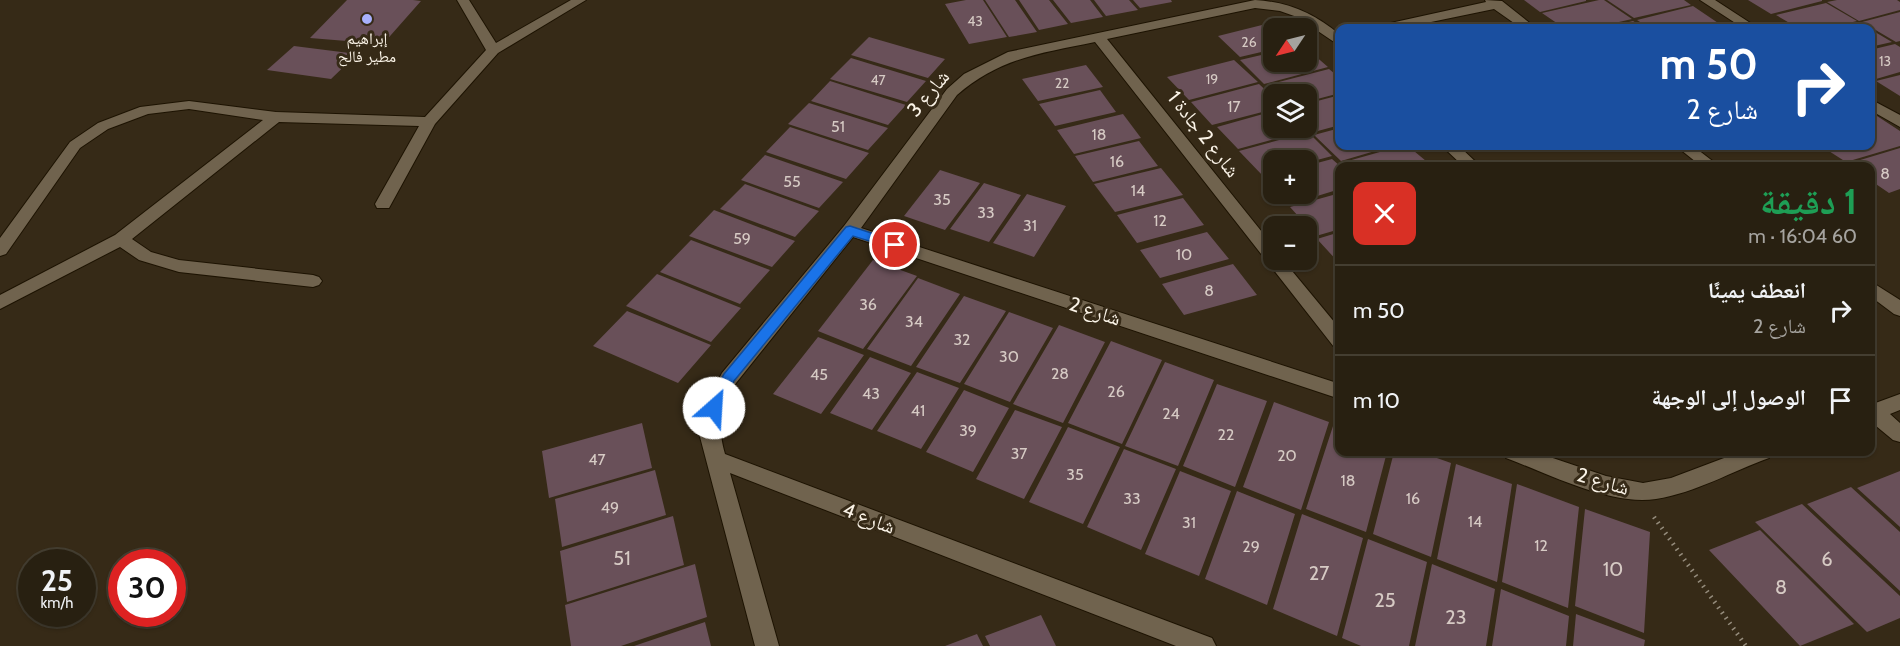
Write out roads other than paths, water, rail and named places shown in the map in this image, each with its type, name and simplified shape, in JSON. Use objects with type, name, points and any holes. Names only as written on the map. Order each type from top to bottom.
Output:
[{"type":"street","points":[[463,0],[493,50]]},
{"type":"street","points":[[383,204],[429,122],[493,50],[580,0]]},
{"type":"street","points":[[1706,0],[1745,24]]},
{"type":"street","points":[[1403,24],[1494,2],[1524,24]]},
{"type":"street","name":"شارع 3","points":[[716,459],[710,433],[714,408],[729,378],[850,230],[952,92],[969,77],[1013,56],[1255,4],[1288,7],[1302,13],[1335,38]]},
{"type":"street","name":"شارع 2 جادة 1","points":[[1099,38],[1263,245]]},
{"type":"street","points":[[0,250],[75,145],[103,126],[145,110],[189,105],[276,117],[429,122]]},
{"type":"street","points":[[1875,106],[1900,122]]},
{"type":"street","points":[[0,303],[27,286],[121,239],[276,117]]},
{"type":"street","points":[[1454,150],[1468,162]]},
{"type":"street","points":[[1689,150],[1706,162]]},
{"type":"street","name":"شارع 2","points":[[850,230],[1335,390]]},
{"type":"street","points":[[121,239],[145,256],[179,266],[313,281]]},
{"type":"street","name":"شارع 2 جادة 1","points":[[1283,270],[1335,336]]},
{"type":"street","points":[[1875,291],[1900,309]]},
{"type":"street","points":[[1875,411],[1900,402]]},
{"type":"street","points":[[1875,414],[1900,434]]},
{"type":"street","name":"شارع 2","points":[[1525,456],[1613,486],[1635,491],[1657,490],[1751,456]]},
{"type":"street","points":[[716,459],[767,646]]},
{"type":"street","name":"شارع 4","points":[[716,459],[1204,646]]},
{"type":"place","name":"إبراهيم مطير فالح","points":[[367,19]]}]
